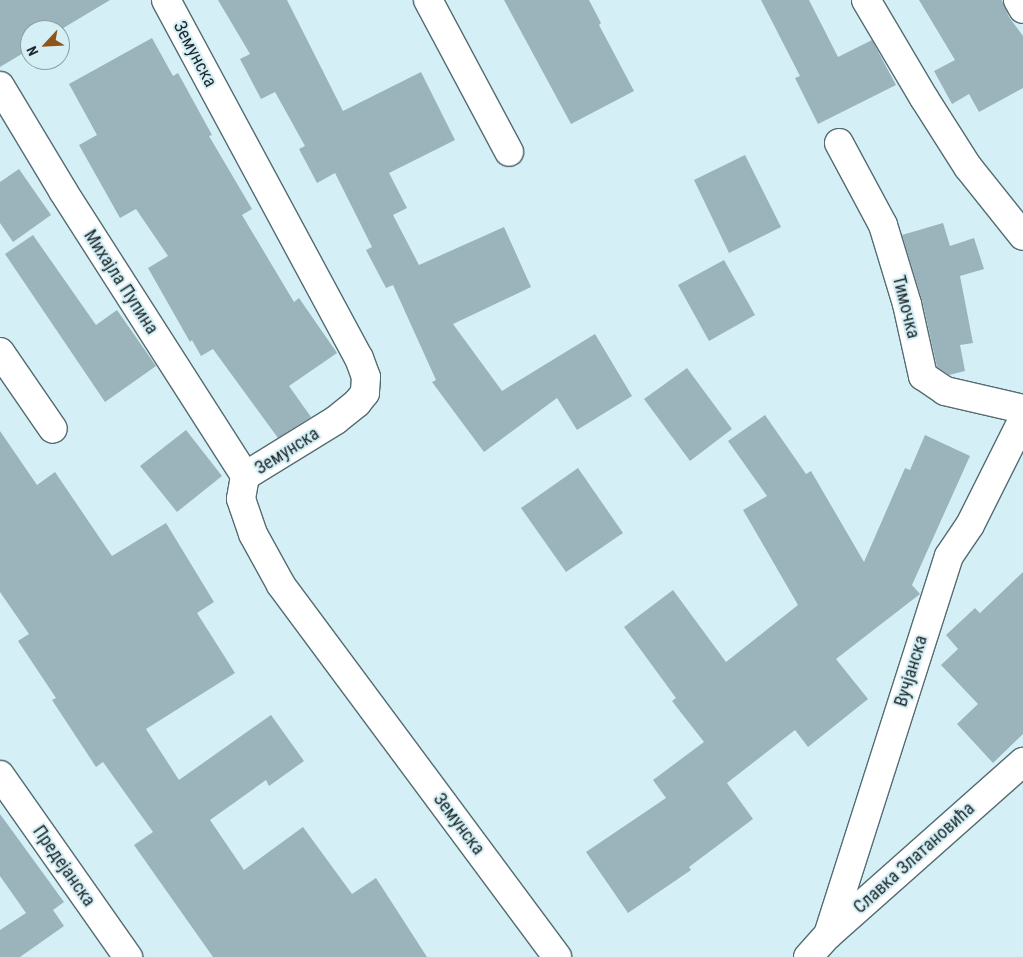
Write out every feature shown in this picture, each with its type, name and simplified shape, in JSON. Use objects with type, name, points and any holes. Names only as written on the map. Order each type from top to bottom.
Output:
[{"type":"street","name":"Земунска","points":[[166,0],[359,358],[366,377],[365,393],[357,403],[336,420],[245,476],[241,499],[253,534],[281,585],[557,957]]},
{"type":"street","points":[[428,0],[509,152]]},
{"type":"street","points":[[866,0],[924,98],[968,167],[1023,236]]},
{"type":"street","points":[[1018,0],[1023,9]]},
{"type":"street","name":"Михајла Пупина","points":[[0,86],[63,190],[245,476]]},
{"type":"street","name":"Тимочка","points":[[839,143],[883,225],[907,304],[923,376],[945,391],[1023,409]]},
{"type":"street","points":[[0,352],[53,429]]},
{"type":"street","name":"Вучјанска","points":[[828,935],[949,556],[970,525],[1023,420]]},
{"type":"street","name":"Славка Златановића","points":[[808,957],[828,935],[1021,769]]},
{"type":"street","name":"Предејанска","points":[[0,775],[128,957]]},
{"type":"building","points":[[0,0],[110,0],[70,24],[70,20],[20,20],[20,55],[0,67]]},
{"type":"building","points":[[218,0],[287,0],[343,111],[421,72],[455,140],[389,173],[407,208],[393,215],[419,265],[504,227],[531,287],[453,324],[502,391],[595,334],[632,396],[577,430],[557,398],[484,452],[432,382],[436,380],[393,285],[386,288],[366,250],[372,247],[335,173],[317,183],[299,149],[305,146],[275,92],[261,99],[240,59],[250,54]]},
{"type":"building","points":[[504,0],[589,0],[601,23],[599,25],[634,91],[571,124]]},
{"type":"building","points":[[761,0],[809,0],[838,57],[872,40],[896,85],[818,124],[795,78],[800,76]]},
{"type":"building","points":[[919,0],[1002,0],[1009,17],[1023,36],[1023,88],[979,112],[969,94],[952,104],[934,71],[955,60]]},
{"type":"building","points":[[152,38],[173,76],[178,73],[212,135],[209,136],[252,209],[242,215],[294,302],[299,298],[337,353],[289,386],[311,417],[278,438],[213,349],[201,356],[192,340],[190,342],[148,268],[168,256],[136,209],[120,218],[79,145],[97,135],[69,84]]},
{"type":"building","points":[[745,155],[781,227],[729,253],[694,180]]},
{"type":"building","points":[[19,169],[51,215],[13,242],[0,223],[0,182]]},
{"type":"building","points":[[943,223],[950,246],[974,238],[984,269],[960,276],[973,343],[960,345],[965,371],[949,375],[937,367],[922,300],[902,235]]},
{"type":"building","points":[[33,235],[96,325],[117,310],[156,366],[105,402],[5,254]]},
{"type":"building","points":[[724,260],[755,315],[709,341],[678,285]]},
{"type":"building","points":[[687,368],[732,429],[690,461],[644,399]]},
{"type":"building","points":[[765,415],[806,474],[811,471],[864,562],[905,468],[910,470],[925,435],[970,456],[912,585],[920,594],[836,659],[868,699],[808,747],[795,730],[727,783],[753,819],[689,867],[691,870],[628,913],[586,852],[666,798],[653,780],[704,742],[672,701],[676,698],[624,627],[673,590],[726,662],[798,605],[743,510],[767,496],[728,441]]},
{"type":"building","points":[[186,430],[222,476],[177,512],[140,466]]},
{"type":"building","points":[[0,431],[37,485],[55,472],[112,556],[166,523],[214,602],[197,613],[235,673],[146,729],[179,780],[271,715],[304,761],[269,786],[266,780],[210,820],[244,870],[303,827],[352,894],[376,878],[427,957],[213,957],[134,845],[153,832],[103,762],[96,767],[52,700],[56,698],[18,641],[29,634],[0,592]]},
{"type":"building","points":[[578,468],[623,533],[566,572],[521,508]]},
{"type":"building","points":[[1023,572],[1023,734],[993,763],[957,724],[978,704],[941,665],[958,649],[946,635],[975,608],[980,613]]},
{"type":"building","points":[[0,814],[64,902],[53,910],[64,926],[20,957],[0,957],[0,930],[26,913],[0,876]]}]
